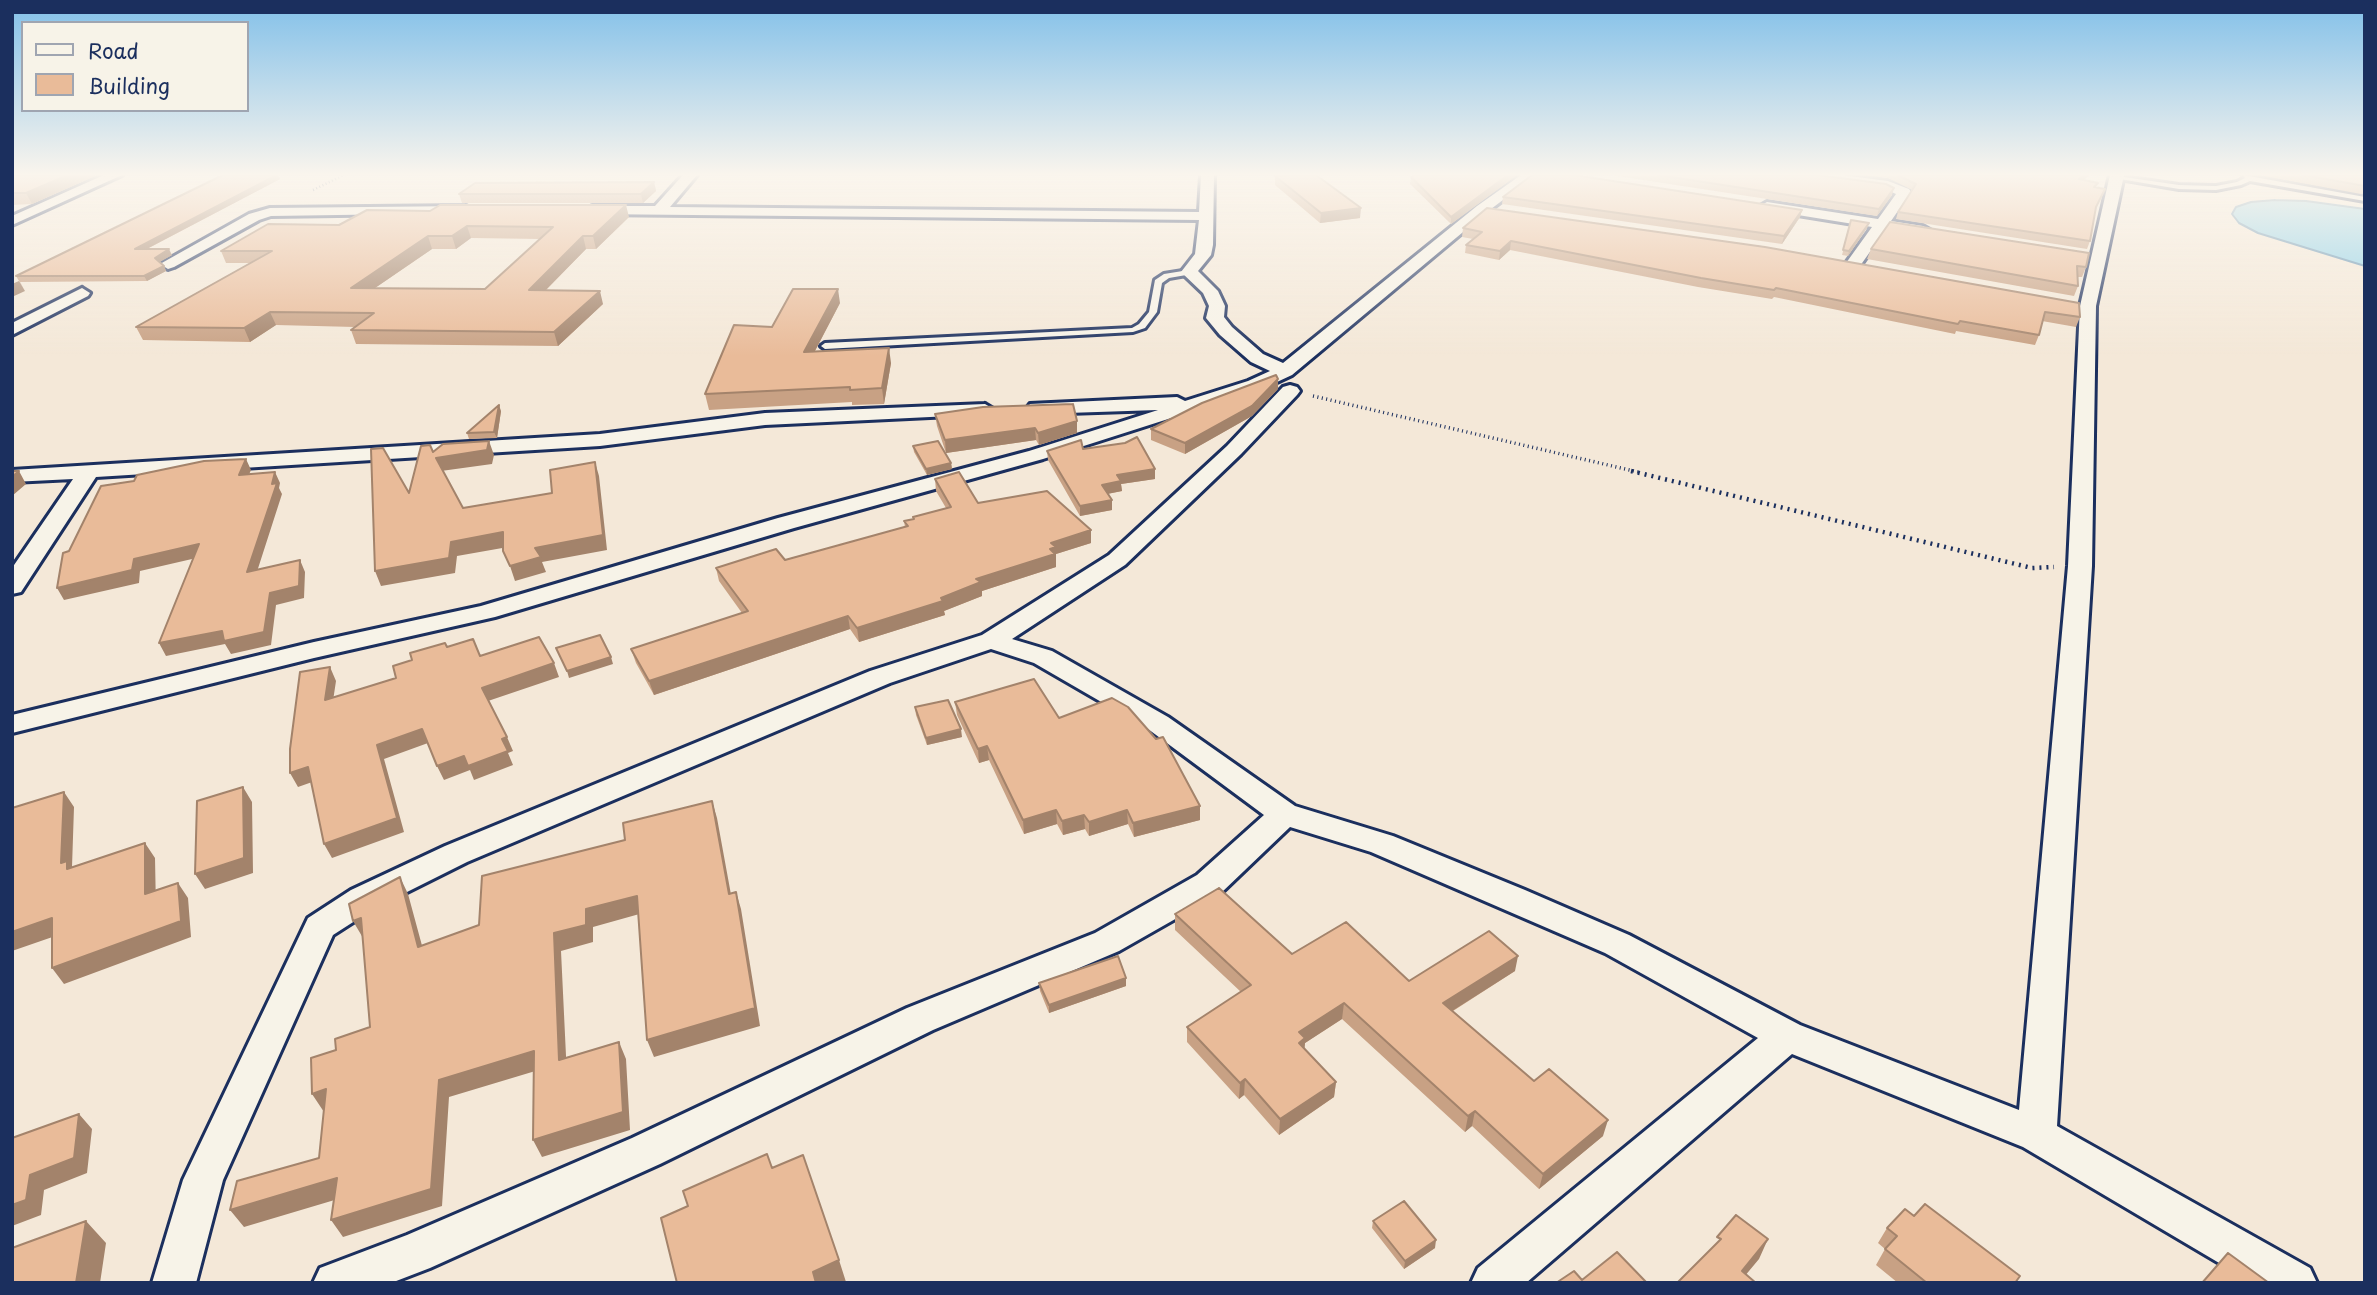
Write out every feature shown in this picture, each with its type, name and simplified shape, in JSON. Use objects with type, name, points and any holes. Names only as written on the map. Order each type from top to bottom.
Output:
[{"type":"street","points":[[168,264],[220,235]]},
{"type":"street","points":[[1205,235],[1203,255],[1189,272],[1210,291],[1217,306],[1215,318],[1226,331],[1287,381]]},
{"type":"street","points":[[174,1283],[203,1180],[320,927],[363,899],[456,854],[880,677],[991,641],[1117,561],[1234,450],[1287,381],[1452,235]]},
{"type":"street","points":[[1854,263],[1874,235]]},
{"type":"street","points":[[2037,1135],[2080,566],[2082,305],[2098,235]]},
{"type":"street","points":[[12,330],[82,293]]},
{"type":"street","points":[[12,724],[314,650],[486,612],[786,523],[1037,455],[1255,384],[1287,381]]},
{"type":"street","points":[[12,476],[600,440],[765,419],[1203,401]]},
{"type":"street","points":[[12,587],[89,471]]},
{"type":"street","points":[[991,641],[1043,657],[1158,723],[1284,814],[1382,844],[1617,944],[1787,1036],[2037,1135],[2295,1283]]},
{"type":"street","points":[[335,1283],[415,1253],[646,1151],[920,1019],[1107,942],[1209,884],[1284,814]]},
{"type":"street","points":[[1493,1283],[1787,1036]]},
{"type":"lane","points":[[825,346],[1133,330],[1142,326],[1153,312],[1157,282],[1167,276],[1189,272]]},
{"type":"path","points":[[1287,381],[1382,410],[2032,568],[2080,566]]},
{"type":"water","points":[[2266,235],[2365,235],[2365,266]]},
{"type":"building","points":[[99,235],[161,235],[135,249],[169,249],[155,258],[164,266],[144,276],[16,276]]},
{"type":"building","points":[[248,235],[453,235],[428,236],[351,288],[485,289],[544,235],[594,235],[583,236],[529,290],[600,291],[554,332],[351,330],[374,313],[270,312],[244,328],[136,327],[272,251],[221,251]]},
{"type":"building","points":[[1478,235],[1683,235],[1765,247],[2079,303],[2080,317],[2045,312],[2039,335],[1960,321],[1958,324],[1776,288],[1774,290],[1701,278],[1511,241],[1500,251],[1466,245]]},
{"type":"building","points":[[1847,235],[1860,235],[1849,251],[1843,250]]},
{"type":"building","points":[[1881,235],[1976,235],[2089,253],[2086,267],[2077,266],[2078,286],[1871,249]]},
{"type":"building","points":[[2053,235],[2091,235],[2090,241]]},
{"type":"building","points":[[793,289],[838,289],[804,352],[889,348],[882,388],[705,394],[734,325],[772,327]]},
{"type":"building","points":[[1276,375],[1278,379],[1252,406],[1185,443],[1151,429],[1202,403]]},
{"type":"building","points":[[1073,404],[1077,421],[1038,433],[1035,428],[945,440],[935,414],[983,407]]},
{"type":"building","points":[[499,405],[494,432],[467,433]]},
{"type":"building","points":[[1137,437],[1155,469],[1117,475],[1121,481],[1102,485],[1112,500],[1080,506],[1047,451],[1081,440],[1083,449],[1125,443]]},
{"type":"building","points":[[489,441],[487,450],[436,458],[463,508],[552,493],[550,470],[595,462],[603,535],[535,548],[541,557],[510,566],[503,551],[503,532],[451,542],[449,558],[375,571],[371,449],[383,448],[409,493],[421,446],[430,445],[433,452],[443,444]]},
{"type":"building","points":[[938,441],[951,463],[926,469],[913,446]]},
{"type":"building","points":[[246,459],[239,475],[275,472],[272,484],[277,483],[247,572],[300,560],[299,586],[270,593],[264,632],[224,641],[222,631],[159,643],[199,544],[134,559],[132,570],[57,588],[63,553],[69,551],[101,486],[134,481],[137,475],[204,461]]},
{"type":"building","points":[[959,472],[978,503],[1047,491],[1091,530],[1051,543],[1056,547],[1050,549],[1055,554],[976,579],[981,582],[941,598],[943,601],[857,628],[848,616],[649,681],[631,649],[748,611],[716,568],[776,549],[785,560],[908,526],[904,521],[951,507],[935,479]]},
{"type":"building","points":[[600,635],[611,657],[567,671],[556,648]]},
{"type":"building","points":[[539,637],[554,663],[482,688],[507,737],[502,739],[508,751],[468,766],[464,756],[437,766],[422,729],[377,745],[397,818],[324,844],[308,767],[290,773],[290,749],[300,672],[330,667],[325,700],[396,678],[393,666],[412,660],[410,653],[445,643],[447,647],[473,639],[480,656]]},
{"type":"building","points":[[1034,679],[1059,718],[1112,698],[1128,707],[1156,739],[1163,737],[1200,806],[1133,823],[1127,810],[1089,822],[1084,815],[1062,821],[1056,810],[1023,820],[987,746],[978,749],[955,702]]},
{"type":"building","points":[[948,700],[961,729],[926,738],[915,707]]},
{"type":"building","points":[[243,787],[244,858],[195,874],[197,801]]},
{"type":"building","points":[[64,792],[61,863],[67,861],[67,869],[145,843],[145,894],[178,883],[181,921],[52,968],[52,918],[12,932],[12,808]]},
{"type":"building","points":[[712,801],[729,894],[736,892],[755,1008],[647,1040],[637,896],[586,909],[586,925],[554,933],[559,1060],[619,1042],[623,1112],[533,1140],[534,1051],[439,1080],[431,1189],[331,1220],[337,1178],[230,1210],[237,1181],[319,1158],[326,1089],[312,1094],[311,1058],[336,1050],[335,1039],[370,1027],[361,918],[353,921],[349,904],[400,877],[418,947],[479,925],[482,876],[625,840],[623,823]]},
{"type":"building","points":[[1219,888],[1292,954],[1346,922],[1409,981],[1489,931],[1518,956],[1443,1003],[1534,1081],[1549,1069],[1608,1120],[1543,1174],[1475,1111],[1468,1116],[1344,1003],[1299,1032],[1305,1038],[1299,1043],[1336,1082],[1280,1119],[1245,1079],[1240,1083],[1187,1027],[1251,985],[1175,914]]},
{"type":"building","points":[[1118,956],[1126,978],[1049,1005],[1039,983]]},
{"type":"building","points":[[79,1114],[74,1158],[30,1175],[26,1200],[12,1205],[12,1138]]},
{"type":"building","points":[[767,1154],[772,1168],[803,1155],[839,1260],[813,1272],[816,1283],[677,1283],[661,1218],[688,1206],[683,1191]]},
{"type":"building","points":[[1404,1201],[1436,1240],[1405,1261],[1373,1221]]},
{"type":"building","points":[[1925,1204],[2020,1276],[2015,1283],[1927,1283],[1885,1249],[1897,1236],[1887,1228],[1905,1209],[1914,1216]]},
{"type":"building","points":[[1736,1215],[1768,1239],[1742,1271],[1756,1283],[1677,1283],[1721,1239],[1717,1237]]},
{"type":"building","points":[[86,1221],[76,1283],[12,1283],[12,1248]]},
{"type":"building","points":[[1617,1252],[1647,1283],[1556,1283],[1574,1271],[1582,1280]]},
{"type":"building","points":[[2228,1253],[2269,1283],[2202,1283]]}]
